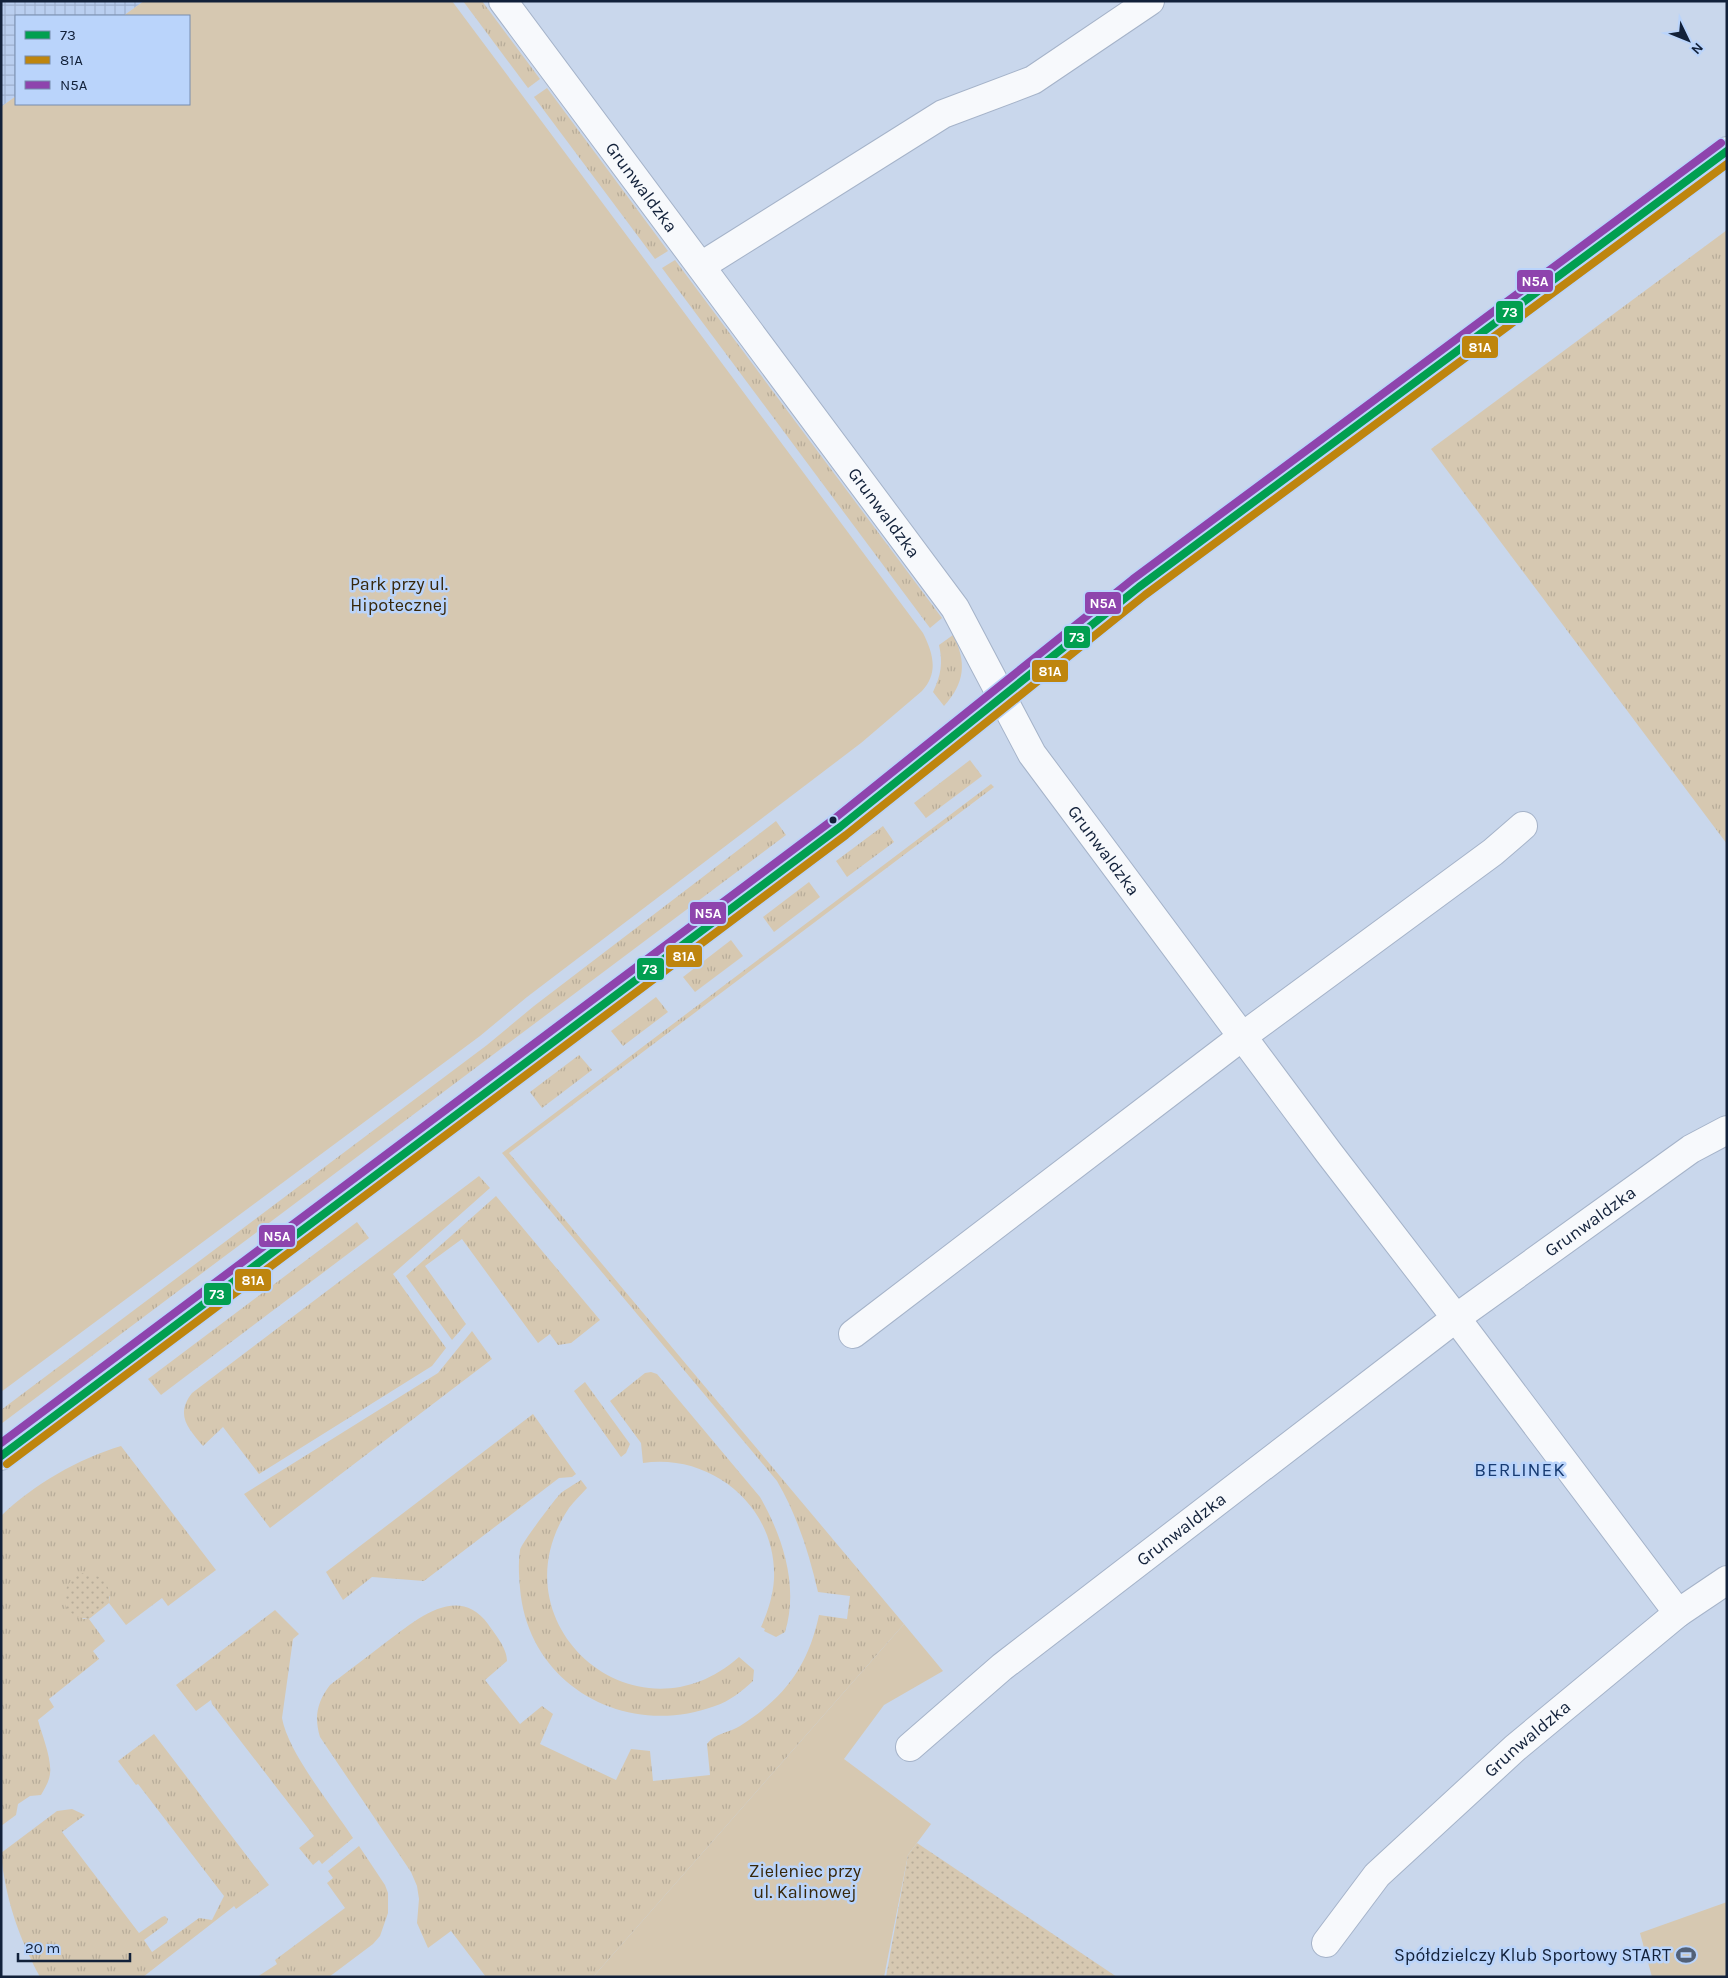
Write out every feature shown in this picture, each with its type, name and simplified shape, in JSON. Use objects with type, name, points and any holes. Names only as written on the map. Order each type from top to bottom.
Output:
[{"type":"street","name":"Grunwaldzka","points":[[503,1],[955,608],[1032,754],[1329,1153],[1678,1613]]},
{"type":"street","points":[[701,266],[943,114],[1033,80],[1148,2]]},
{"type":"street","points":[[1,1456],[840,827],[1139,587],[1727,151]]},
{"type":"street","points":[[853,1334],[1243,1036],[1493,852],[1523,826]]},
{"type":"street","name":"Grunwaldzka","points":[[910,1747],[1002,1667],[1456,1318],[1690,1150],[1727,1130]]},
{"type":"street","name":"Grunwaldzka","points":[[1326,1943],[1377,1875],[1515,1748],[1678,1613],[1727,1580]]},
{"type":"shaded area","points":[[1,1],[144,1],[124,15],[15,15],[15,97],[1,107]]},
{"type":"green space","name":"Park przy ul. Hipotecznej","points":[[144,1],[452,1],[923,633],[932,655],[933,663],[931,677],[922,691],[861,743],[527,997],[480,1036],[1,1392],[1,107],[15,97],[15,105],[190,105],[190,15],[124,15]]},
{"type":"green space","points":[[463,1],[482,1],[540,79],[528,88]]},
{"type":"green space","points":[[547,88],[668,251],[655,259],[534,97]]},
{"type":"green space","points":[[1727,230],[1727,844],[1431,449]]},
{"type":"green space","points":[[675,260],[942,618],[930,628],[662,268]]},
{"type":"green space","points":[[953,635],[960,654],[962,672],[956,689],[944,706],[933,692],[940,669],[939,645]]},
{"type":"green space","points":[[970,760],[982,776],[926,818],[914,803]]},
{"type":"green space","points":[[991,784],[994,787],[509,1153],[904,1624],[593,1977],[486,1977],[451,1931],[428,1948],[417,1923],[419,1899],[417,1886],[411,1872],[320,1737],[317,1723],[318,1710],[322,1697],[330,1685],[396,1634],[422,1617],[449,1606],[463,1606],[476,1612],[488,1624],[503,1646],[507,1661],[485,1680],[520,1724],[542,1706],[553,1714],[540,1744],[616,1780],[631,1749],[650,1751],[653,1781],[710,1775],[707,1744],[710,1740],[740,1726],[756,1715],[781,1692],[801,1666],[814,1634],[819,1615],[847,1619],[850,1596],[818,1592],[802,1535],[791,1507],[777,1481],[502,1153]]},
{"type":"green space","points":[[776,821],[786,835],[1,1424],[1,1410],[487,1045],[534,1006]]},
{"type":"green space","points":[[883,826],[894,842],[847,877],[836,861]]},
{"type":"green space","points":[[809,882],[820,897],[774,932],[763,917]]},
{"type":"green space","points":[[731,940],[743,956],[695,992],[683,977]]},
{"type":"green space","points":[[656,997],[668,1012],[623,1046],[611,1031]]},
{"type":"green space","points":[[579,1055],[592,1070],[542,1108],[530,1092]]},
{"type":"green space","points":[[479,1176],[490,1188],[393,1274],[446,1348],[432,1366],[259,1474],[223,1427],[203,1446],[185,1421],[184,1408],[192,1393]]},
{"type":"green space","points":[[496,1196],[600,1320],[571,1343],[558,1345],[550,1334],[538,1343],[462,1239],[425,1266],[466,1324],[452,1340],[406,1276]]},
{"type":"green space","points":[[357,1222],[369,1238],[161,1395],[148,1379]]},
{"type":"green space","points":[[472,1331],[492,1359],[270,1528],[244,1494],[438,1373]]},
{"type":"green space","points":[[645,1373],[657,1374],[760,1497],[768,1512],[782,1545],[789,1580],[789,1615],[785,1632],[776,1637],[764,1631],[765,1629],[761,1627],[773,1591],[774,1579],[772,1553],[765,1529],[752,1508],[736,1490],[716,1476],[693,1467],[669,1462],[643,1463],[641,1443],[610,1401]]},
{"type":"green space","points":[[585,1382],[630,1444],[626,1453],[621,1457],[574,1391]]},
{"type":"green space","points":[[533,1414],[576,1474],[572,1477],[559,1478],[424,1581],[372,1577],[343,1600],[326,1572]]},
{"type":"green space","points":[[121,1446],[216,1570],[168,1606],[162,1598],[126,1625],[109,1603],[110,1596],[82,1619],[89,1619],[105,1641],[93,1651],[99,1659],[49,1699],[54,1707],[38,1720],[50,1761],[48,1782],[41,1795],[30,1796],[18,1804],[16,1815],[1,1826],[1,1516],[28,1493],[57,1474],[105,1451]]},
{"type":"green space","points":[[581,1480],[587,1488],[569,1508],[550,1551],[548,1593],[562,1630],[586,1660],[619,1681],[658,1689],[699,1682],[739,1657],[754,1670],[753,1681],[736,1695],[715,1706],[681,1714],[648,1715],[616,1709],[587,1696],[562,1677],[541,1652],[527,1623],[520,1588],[520,1550],[559,1495]]},
{"type":"green space","points":[[82,1573],[100,1577],[109,1590],[109,1603],[89,1619],[71,1613],[66,1607],[64,1600],[68,1585]]},
{"type":"green space","points":[[275,1610],[299,1634],[293,1639],[282,1718],[286,1732],[312,1780],[353,1838],[322,1864],[319,1860],[313,1865],[299,1848],[314,1836],[212,1704],[211,1700],[196,1711],[176,1685]]},
{"type":"green space","name":"Zieleniec przy ul. Kalinowej","points":[[904,1624],[943,1671],[884,1705],[844,1759],[931,1824],[908,1855],[884,1977],[593,1977]]},
{"type":"green space","points":[[154,1734],[269,1885],[236,1909],[234,1906],[143,1977],[40,1977],[14,1917],[6,1886],[1,1853],[57,1811],[72,1809],[85,1815],[62,1832],[139,1933],[162,1917],[165,1916],[168,1919],[167,1923],[144,1940],[152,1952],[199,1918],[212,1920],[224,1896],[138,1784],[136,1785],[118,1761]]},
{"type":"green space","points":[[917,1843],[1117,1977],[886,1977],[908,1855]]},
{"type":"green space","points":[[359,1846],[385,1885],[388,1893],[388,1913],[380,1936],[373,1944],[329,1977],[257,1977],[277,1964],[275,1960],[345,1908],[327,1883],[333,1878],[328,1871]]},
{"type":"green space","name":"Spółdzielczy Klub Sportowy START","points":[[1727,1902],[1727,1977],[1652,1977],[1640,1933]]},
{"type":"transit line","name":"N5A","points":[[1,1443],[834,819],[1133,579],[1721,143]]},
{"type":"transit line","name":"73","points":[[1,1456],[840,827],[1139,587],[1727,151]]},
{"type":"transit line","name":"81A","points":[[7,1464],[846,835],[1145,595],[1727,164]]},
{"type":"place","name":"Spółdzielczy Klub Sportowy START","points":[[1686,1955]]},
{"type":"district","name":"BERLINEK","points":[[1520,1470]]}]
